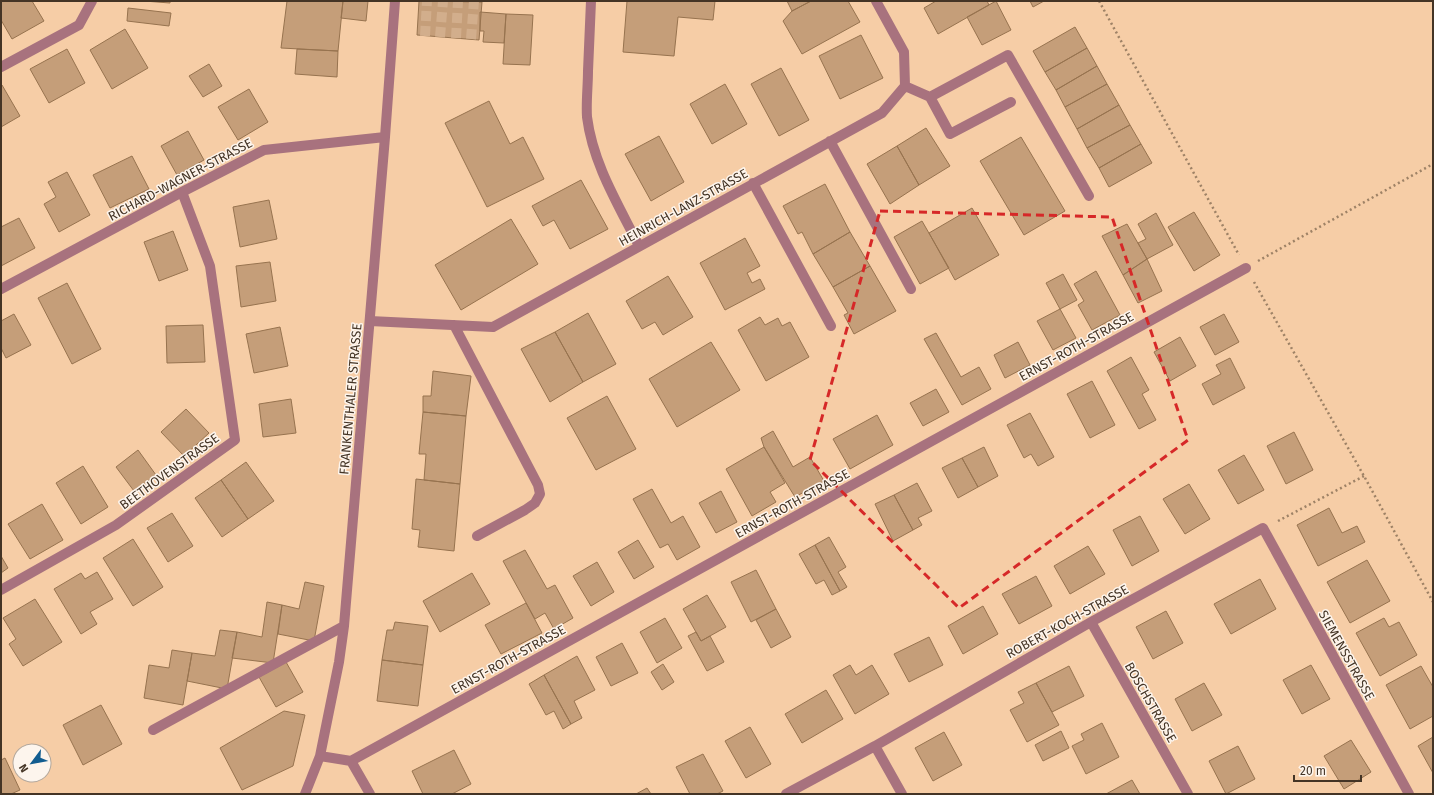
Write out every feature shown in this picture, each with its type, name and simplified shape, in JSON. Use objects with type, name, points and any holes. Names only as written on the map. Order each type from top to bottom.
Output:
[{"type":"street","points":[[1,67],[79,24],[92,1]]},
{"type":"street","name":"FRANKENTHALER STRASSE","points":[[305,794],[320,756],[339,662],[344,626],[395,1]]},
{"type":"street","points":[[592,1],[587,95],[587,116],[590,134],[606,182],[640,246]]},
{"type":"street","points":[[876,1],[904,52],[905,86],[930,97],[950,134],[1010,102]]},
{"type":"street","points":[[930,97],[1008,55],[1089,196]]},
{"type":"street","name":"HEINRICH-LANZ-STRASSE","points":[[370,321],[493,327],[882,113],[905,86]]},
{"type":"street","name":"RICHARD-WAGNER-STRASSE","points":[[1,289],[264,150],[385,136]]},
{"type":"street","points":[[830,141],[910,289]]},
{"type":"street","points":[[753,183],[831,326]]},
{"type":"street","name":"BEETHOVENSTRASSE","points":[[1,590],[116,525],[235,440],[210,266],[182,192]]},
{"type":"street","name":"ERNST-ROTH-STRASSE","points":[[351,760],[1246,268]]},
{"type":"street","points":[[454,325],[538,485],[540,494],[535,503],[525,510],[477,536]]},
{"type":"street","name":"ROBERT-KOCH-STRASSE","points":[[786,794],[875,746],[1090,622],[1263,528]]},
{"type":"street","name":"SIEMENSSTRASSE","points":[[1263,528],[1408,794]]},
{"type":"street","name":"BOSCHSTRASSE","points":[[1090,622],[1188,794]]},
{"type":"street","points":[[153,730],[344,626]]},
{"type":"street","points":[[875,746],[902,794]]},
{"type":"street","points":[[320,756],[351,760],[370,794]]},
{"type":"path","points":[[1099,1],[1246,268],[1364,476],[1433,602]]},
{"type":"path","points":[[1246,268],[1433,164]]},
{"type":"path","points":[[1263,528],[1364,476]]},
{"type":"highlighted area","points":[[880,211],[1112,217],[1188,440],[959,608],[810,460]]},
{"type":"building","points":[[1,1],[32,1],[44,21],[12,39],[1,20]]},
{"type":"building","points":[[144,1],[170,1],[170,3]]},
{"type":"building","points":[[287,1],[343,1],[338,51],[281,48]]},
{"type":"building","points":[[343,1],[368,1],[366,21],[341,18]]},
{"type":"building","points":[[419,1],[482,2],[479,40],[417,35]]},
{"type":"building","points":[[627,1],[715,1],[713,20],[678,17],[674,56],[623,52]]},
{"type":"building","points":[[787,1],[811,1],[792,11]]},
{"type":"building","points":[[811,1],[848,1],[860,22],[802,54],[783,21],[792,11]]},
{"type":"building","points":[[936,1],[987,1],[989,5],[938,34],[924,8]]},
{"type":"building","points":[[996,1],[1011,30],[982,45],[967,17]]},
{"type":"building","points":[[1030,1],[1044,1],[1033,7]]},
{"type":"building","points":[[128,8],[171,13],[169,26],[127,21]]},
{"type":"building","points":[[480,12],[506,14],[504,43],[483,42],[484,31],[480,31]]},
{"type":"building","points":[[506,14],[533,15],[530,65],[503,64]]},
{"type":"building","points":[[1075,27],[1087,48],[1045,72],[1033,51]]},
{"type":"building","points":[[125,29],[148,68],[112,89],[90,50]]},
{"type":"building","points":[[861,35],[883,78],[840,99],[819,56]]},
{"type":"building","points":[[1087,48],[1097,66],[1056,90],[1045,72]]},
{"type":"building","points":[[67,49],[85,83],[49,103],[30,69]]},
{"type":"building","points":[[297,49],[338,51],[337,77],[295,74]]},
{"type":"building","points":[[209,64],[222,86],[203,97],[189,76]]},
{"type":"building","points":[[1097,66],[1107,84],[1065,107],[1056,90]]},
{"type":"building","points":[[781,68],[809,120],[779,136],[751,84]]},
{"type":"building","points":[[725,84],[747,124],[712,144],[690,104]]},
{"type":"building","points":[[1107,84],[1119,105],[1077,129],[1065,107]]},
{"type":"building","points":[[1,85],[20,116],[1,127]]},
{"type":"building","points":[[249,89],[268,122],[238,140],[218,107]]},
{"type":"building","points":[[489,101],[510,144],[523,137],[544,179],[487,207],[445,123]]},
{"type":"building","points":[[1119,105],[1130,125],[1087,148],[1077,129]]},
{"type":"building","points":[[1130,125],[1141,144],[1099,168],[1087,148]]},
{"type":"building","points":[[926,128],[950,166],[919,185],[897,146]]},
{"type":"building","points":[[188,131],[204,160],[177,175],[161,146]]},
{"type":"building","points":[[659,136],[684,182],[651,201],[625,154]]},
{"type":"building","points":[[1021,137],[1065,211],[1024,235],[980,161]]},
{"type":"building","points":[[1141,144],[1152,163],[1109,187],[1099,168]]},
{"type":"building","points":[[897,146],[919,185],[890,204],[867,164]]},
{"type":"building","points":[[132,156],[149,189],[110,208],[93,175]]},
{"type":"building","points":[[67,172],[90,215],[59,232],[44,204],[56,197],[48,182]]},
{"type":"building","points":[[581,180],[608,229],[570,249],[554,220],[543,226],[532,206]]},
{"type":"building","points":[[825,184],[850,232],[813,254],[802,232],[798,234],[783,206]]},
{"type":"building","points":[[269,200],[277,239],[240,247],[233,207]]},
{"type":"building","points":[[972,208],[999,255],[955,280],[929,233]]},
{"type":"building","points":[[1194,212],[1220,255],[1194,271],[1168,227]]},
{"type":"building","points":[[1156,213],[1173,245],[1147,259],[1138,243],[1146,239],[1138,224]]},
{"type":"building","points":[[19,218],[35,248],[1,266],[1,227]]},
{"type":"building","points":[[511,219],[538,264],[461,310],[435,265]]},
{"type":"building","points":[[922,221],[949,268],[920,284],[894,237]]},
{"type":"building","points":[[1127,224],[1147,259],[1123,275],[1102,236]]},
{"type":"building","points":[[173,231],[188,270],[159,281],[144,242]]},
{"type":"building","points":[[850,232],[870,266],[833,287],[813,254]]},
{"type":"building","points":[[745,238],[760,266],[747,273],[752,283],[760,279],[765,289],[725,310],[700,263]]},
{"type":"building","points":[[1147,259],[1162,291],[1138,303],[1123,275]]},
{"type":"building","points":[[270,262],[276,301],[241,307],[236,266]]},
{"type":"building","points":[[870,266],[896,311],[854,334],[844,315],[848,313],[833,287]]},
{"type":"building","points":[[1096,271],[1120,315],[1092,330],[1078,305],[1084,301],[1074,284]]},
{"type":"building","points":[[1063,274],[1077,300],[1060,309],[1046,283]]},
{"type":"building","points":[[668,276],[693,317],[663,335],[655,322],[642,329],[626,301]]},
{"type":"building","points":[[67,283],[101,349],[72,364],[38,298]]},
{"type":"building","points":[[1060,309],[1076,338],[1053,350],[1037,321]]},
{"type":"building","points":[[588,313],[616,364],[583,382],[555,332]]},
{"type":"building","points":[[14,314],[31,345],[6,358],[1,348],[1,321]]},
{"type":"building","points":[[1224,314],[1239,342],[1215,355],[1200,327]]},
{"type":"building","points":[[760,317],[765,325],[778,318],[782,326],[790,322],[809,357],[766,381],[738,330]]},
{"type":"building","points":[[203,325],[205,362],[167,363],[166,326]]},
{"type":"building","points":[[280,327],[288,366],[254,373],[246,334]]},
{"type":"building","points":[[555,332],[583,382],[550,402],[521,349]]},
{"type":"building","points":[[936,333],[961,377],[979,367],[991,389],[962,405],[924,339]]},
{"type":"building","points":[[1180,337],[1196,366],[1170,381],[1154,352]]},
{"type":"building","points":[[711,342],[740,390],[677,427],[649,379]]},
{"type":"building","points":[[1018,342],[1030,365],[1005,378],[994,355]]},
{"type":"building","points":[[1131,357],[1149,390],[1142,394],[1156,420],[1139,429],[1107,371]]},
{"type":"building","points":[[1230,358],[1245,388],[1213,405],[1202,384],[1221,374],[1216,365]]},
{"type":"building","points":[[433,371],[471,376],[466,416],[423,412],[423,396],[431,396]]},
{"type":"building","points":[[1092,381],[1115,425],[1090,438],[1067,394]]},
{"type":"building","points":[[936,389],[949,412],[923,426],[910,403]]},
{"type":"building","points":[[607,396],[636,449],[596,470],[567,418]]},
{"type":"building","points":[[291,399],[296,433],[263,437],[259,404]]},
{"type":"building","points":[[186,409],[209,433],[184,456],[161,432]]},
{"type":"building","points":[[423,412],[466,416],[460,484],[424,480],[426,454],[419,454]]},
{"type":"building","points":[[1030,413],[1054,457],[1038,466],[1031,454],[1024,458],[1007,425]]},
{"type":"building","points":[[877,415],[893,445],[850,469],[833,439]]},
{"type":"building","points":[[773,431],[793,467],[810,457],[824,481],[795,497],[764,447],[761,438]]},
{"type":"building","points":[[1294,432],[1313,470],[1286,484],[1267,446]]},
{"type":"building","points":[[764,447],[785,483],[770,492],[776,502],[752,516],[726,469]]},
{"type":"building","points":[[984,447],[998,476],[978,487],[962,458]]},
{"type":"building","points":[[138,450],[156,475],[134,491],[116,467]]},
{"type":"building","points":[[1244,455],[1264,490],[1238,504],[1218,470]]},
{"type":"building","points":[[962,458],[978,487],[958,498],[942,468]]},
{"type":"building","points":[[246,462],[274,501],[248,519],[221,480]]},
{"type":"building","points":[[83,466],[108,507],[81,524],[56,483]]},
{"type":"building","points":[[416,479],[460,484],[454,551],[418,547],[420,530],[412,529]]},
{"type":"building","points":[[221,480],[248,519],[222,537],[195,498]]},
{"type":"building","points":[[917,483],[932,511],[918,518],[922,525],[913,530],[894,495]]},
{"type":"building","points":[[1189,484],[1210,519],[1185,534],[1163,499]]},
{"type":"building","points":[[652,489],[671,523],[683,516],[700,547],[677,560],[668,544],[660,548],[633,499]]},
{"type":"building","points":[[721,491],[737,522],[716,533],[699,503]]},
{"type":"building","points":[[894,495],[913,530],[893,541],[875,504]]},
{"type":"building","points":[[42,504],[63,540],[30,559],[8,524]]},
{"type":"building","points":[[1329,508],[1342,533],[1357,526],[1365,542],[1318,566],[1297,525]]},
{"type":"building","points":[[172,513],[193,546],[168,562],[147,528]]},
{"type":"building","points":[[1140,516],[1159,551],[1132,566],[1113,530]]},
{"type":"building","points":[[829,537],[846,567],[838,572],[847,587],[840,591],[815,545]]},
{"type":"building","points":[[133,539],[163,587],[133,606],[103,558]]},
{"type":"building","points":[[638,540],[654,567],[634,579],[618,552]]},
{"type":"building","points":[[815,545],[840,591],[832,595],[824,580],[816,584],[799,554]]},
{"type":"building","points":[[1088,546],[1105,574],[1070,594],[1054,566]]},
{"type":"building","points":[[525,550],[547,589],[555,585],[573,618],[554,629],[545,613],[535,619],[503,561]]},
{"type":"building","points":[[1,556],[8,568],[1,573]]},
{"type":"building","points":[[1367,560],[1390,601],[1350,623],[1327,582]]},
{"type":"building","points":[[597,562],[614,592],[591,606],[573,576]]},
{"type":"building","points":[[756,570],[776,609],[751,622],[731,582]]},
{"type":"building","points":[[97,572],[113,599],[90,612],[97,624],[81,634],[54,589],[81,573],[85,579]]},
{"type":"building","points":[[472,573],[490,604],[440,632],[423,601]]},
{"type":"building","points":[[1036,576],[1052,606],[1019,624],[1002,594]]},
{"type":"building","points":[[1260,579],[1276,609],[1231,634],[1214,604]]},
{"type":"building","points":[[305,582],[324,586],[314,641],[278,634],[282,605],[299,609]]},
{"type":"building","points":[[707,595],[726,627],[701,641],[683,609]]},
{"type":"building","points":[[35,599],[62,642],[23,666],[9,644],[16,639],[3,618]]},
{"type":"building","points":[[267,602],[282,605],[273,663],[232,658],[237,632],[262,637]]},
{"type":"building","points":[[526,603],[542,633],[501,654],[485,625]]},
{"type":"building","points":[[983,606],[998,634],[963,654],[948,626]]},
{"type":"building","points":[[776,609],[791,637],[771,648],[756,620]]},
{"type":"building","points":[[1166,611],[1183,643],[1153,659],[1136,627]]},
{"type":"building","points":[[665,618],[682,648],[657,663],[640,632]]},
{"type":"building","points":[[1384,618],[1389,627],[1399,622],[1417,655],[1380,676],[1356,633]]},
{"type":"building","points":[[395,622],[428,626],[423,665],[382,660],[387,630],[393,630]]},
{"type":"building","points":[[220,630],[237,632],[227,689],[187,681],[192,653],[215,656]]},
{"type":"building","points":[[696,632],[701,641],[710,636],[724,662],[707,671],[688,636]]},
{"type":"building","points":[[929,637],[943,665],[909,682],[894,654]]},
{"type":"building","points":[[622,643],[638,673],[611,686],[596,657]]},
{"type":"building","points":[[172,650],[192,653],[183,705],[144,698],[149,665],[169,668]]},
{"type":"building","points":[[577,656],[595,690],[574,701],[582,718],[571,724],[544,675]]},
{"type":"building","points":[[382,660],[423,665],[418,706],[377,701]]},
{"type":"building","points":[[286,662],[303,692],[276,707],[259,677]]},
{"type":"building","points":[[663,664],[674,682],[662,690],[651,672]]},
{"type":"building","points":[[850,665],[856,675],[872,665],[889,694],[855,714],[833,675]]},
{"type":"building","points":[[1311,665],[1330,699],[1302,714],[1283,680]]},
{"type":"building","points":[[1069,666],[1084,696],[1052,712],[1036,683]]},
{"type":"building","points":[[1421,666],[1433,687],[1433,716],[1410,729],[1386,685]]},
{"type":"building","points":[[544,675],[571,724],[563,729],[554,711],[546,715],[529,684]]},
{"type":"building","points":[[1036,683],[1059,725],[1027,742],[1010,710],[1024,703],[1018,692]]},
{"type":"building","points":[[1204,683],[1222,715],[1192,731],[1175,699]]},
{"type":"building","points":[[826,690],[843,719],[802,743],[785,714]]},
{"type":"building","points":[[101,705],[122,744],[83,765],[63,725]]},
{"type":"building","points":[[284,711],[305,715],[293,766],[242,790],[220,748]]},
{"type":"building","points":[[1102,723],[1119,757],[1086,774],[1072,746],[1084,740],[1081,734]]},
{"type":"building","points":[[750,727],[771,764],[746,778],[725,741]]},
{"type":"building","points":[[1061,731],[1069,748],[1043,761],[1035,745]]},
{"type":"building","points":[[944,732],[962,765],[933,781],[915,748]]},
{"type":"building","points":[[1433,737],[1433,773],[1418,746]]},
{"type":"building","points":[[1351,740],[1371,772],[1344,789],[1324,756]]},
{"type":"building","points":[[1238,746],[1255,779],[1226,794],[1209,761]]},
{"type":"building","points":[[454,750],[471,784],[452,794],[423,794],[412,771]]},
{"type":"building","points":[[703,754],[723,791],[717,794],[690,794],[676,767]]},
{"type":"building","points":[[5,758],[12,773],[12,783],[17,783],[20,790],[11,794],[1,794],[1,760]]},
{"type":"building","points":[[1132,780],[1140,794],[1106,794]]},
{"type":"building","points":[[647,788],[651,794],[636,794]]},
{"type":"tunnel","points":[[425,36],[427,1]]},
{"type":"tunnel","points":[[440,37],[443,1]]},
{"type":"tunnel","points":[[456,38],[458,1]]},
{"type":"tunnel","points":[[471,39],[474,1]]}]
